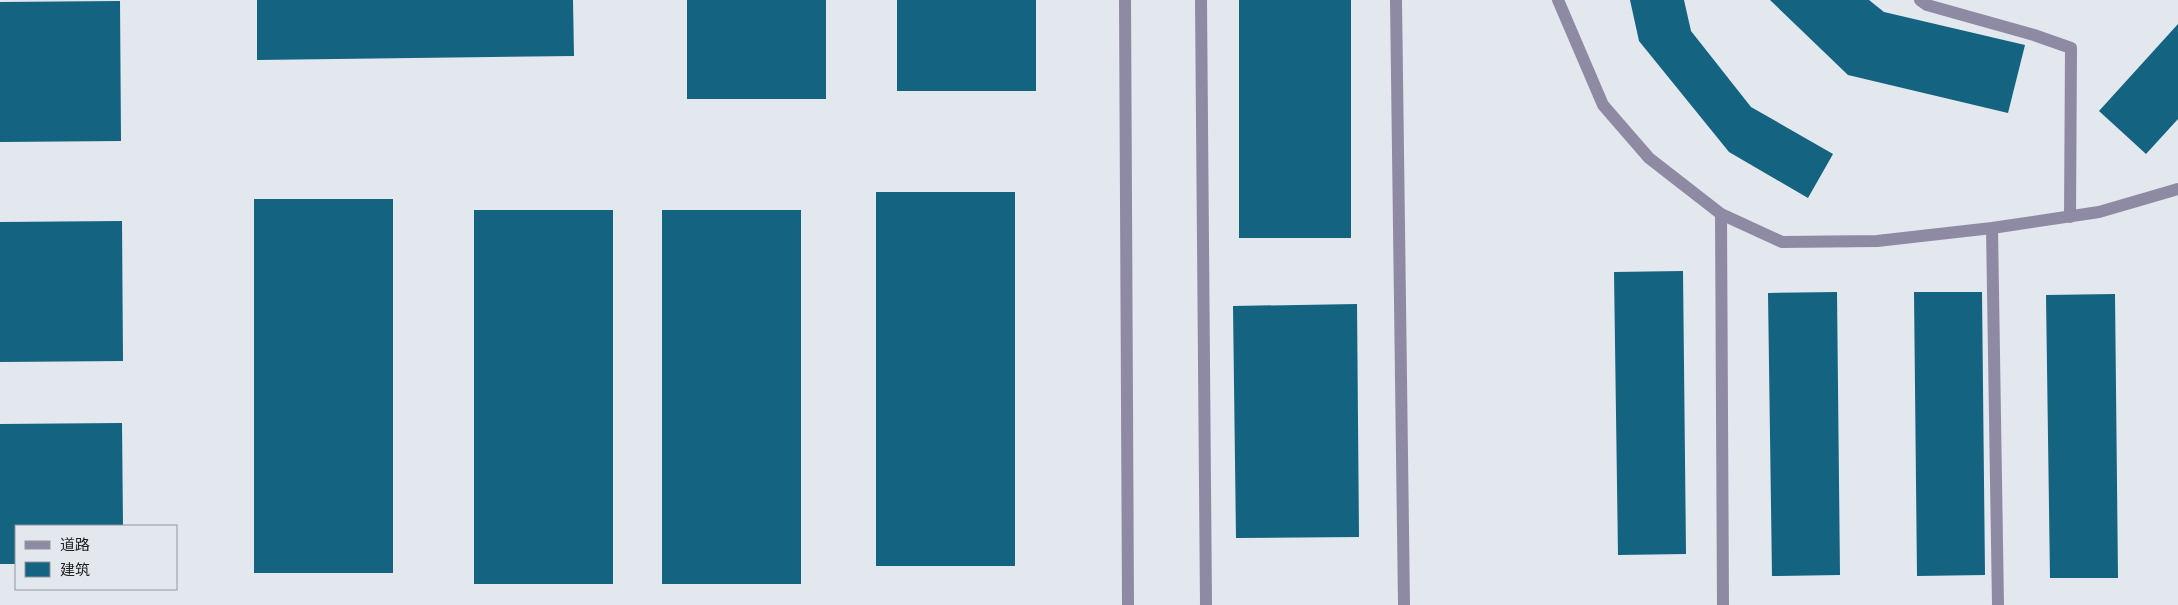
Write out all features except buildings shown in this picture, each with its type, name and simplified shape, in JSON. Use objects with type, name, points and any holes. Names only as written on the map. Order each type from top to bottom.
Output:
[{"type":"street","points":[[1125,0],[1128,605]]},
{"type":"street","points":[[1201,0],[1206,605]]},
{"type":"street","points":[[1396,0],[1404,605]]},
{"type":"street","points":[[1558,0],[1603,105],[1649,158],[1721,214],[1782,242],[1877,241],[1992,228],[2099,212],[2178,189]]},
{"type":"street","points":[[1920,0],[1926,5],[2034,35],[2071,48],[2070,217]]},
{"type":"street","points":[[1721,214],[1723,605]]},
{"type":"street","points":[[1992,228],[1998,605]]}]
